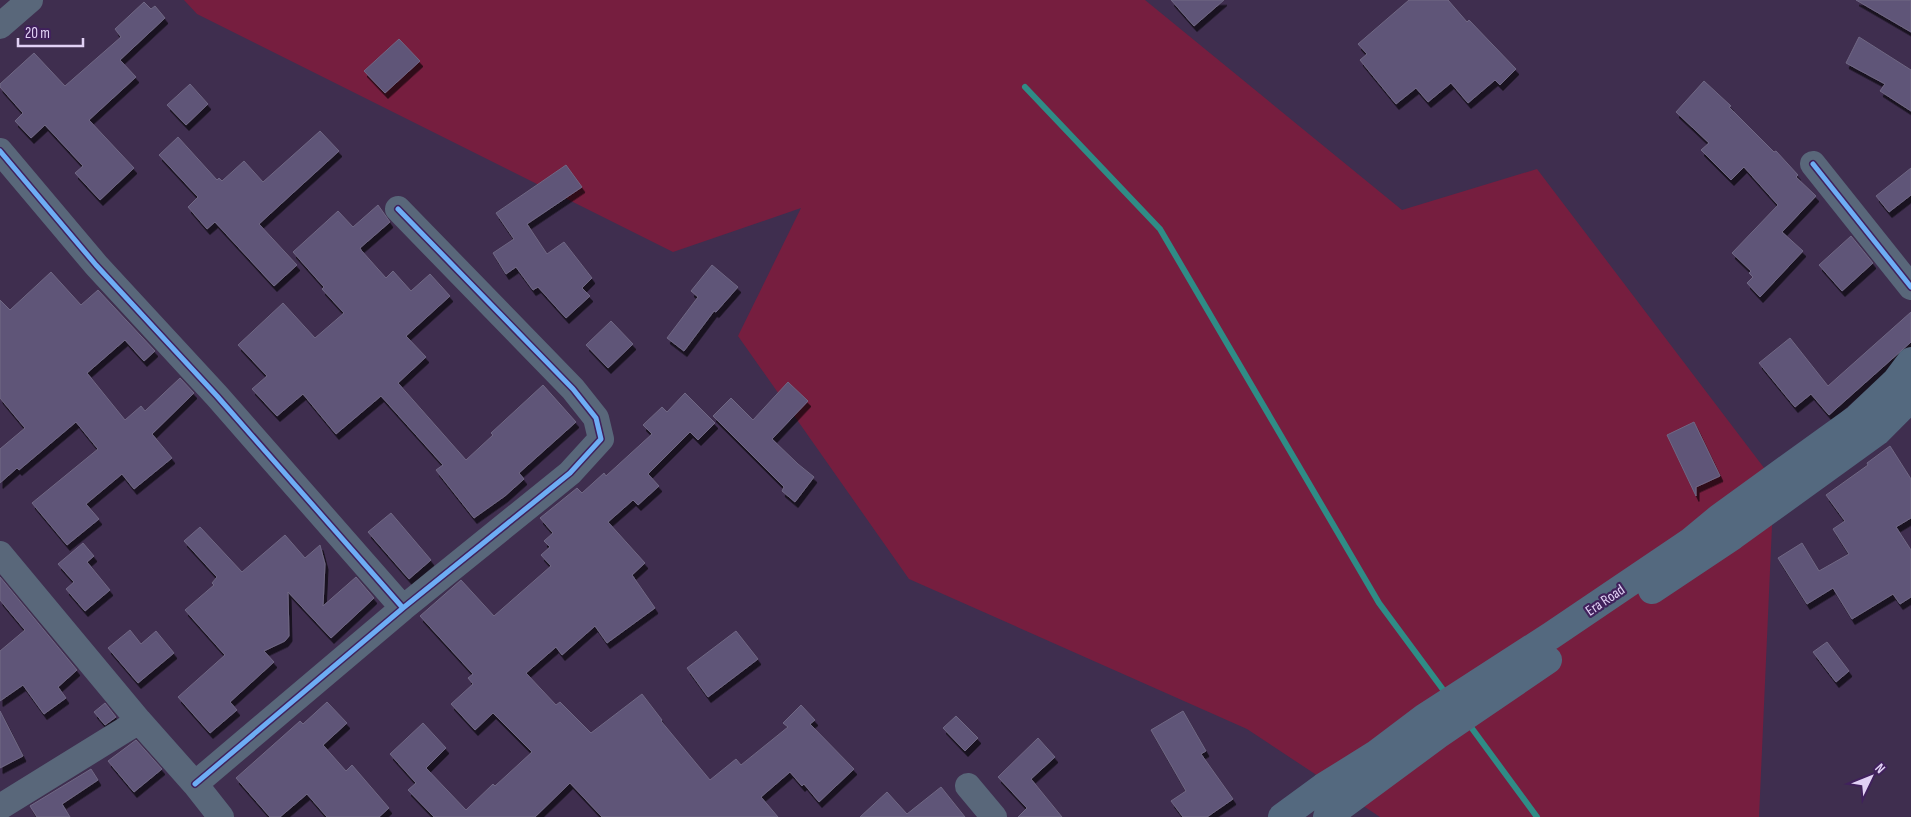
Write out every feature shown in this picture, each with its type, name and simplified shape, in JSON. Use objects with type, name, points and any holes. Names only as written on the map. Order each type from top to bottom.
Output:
[{"type":"main road","name":"Era Road","points":[[1282,817],[1323,787],[1376,754],[1432,726],[1691,541],[1726,527],[1857,418],[1896,381],[1911,361]]},
{"type":"main road","points":[[1726,527],[1877,432],[1909,407]]},
{"type":"main road","points":[[1327,817],[1432,726]]},
{"type":"street","points":[[0,26],[30,0]]},
{"type":"street","points":[[0,151],[96,265],[218,396],[403,608]]},
{"type":"street","points":[[1813,164],[1911,286]]},
{"type":"street","points":[[195,784],[403,608],[570,473],[601,439],[596,418],[573,390],[398,209]]},
{"type":"street","points":[[0,554],[139,721],[195,784],[220,817]]},
{"type":"street","points":[[0,807],[139,721]]},
{"type":"street","points":[[968,786],[994,817]]},
{"type":"shaded area","points":[[184,0],[1145,0],[1402,210],[1537,169],[1774,481],[1759,817],[1380,817],[1247,729],[909,579],[738,336],[801,208],[673,252],[197,14]]},
{"type":"building","points":[[1171,0],[1224,0],[1194,26]]},
{"type":"building","points":[[1409,0],[1448,0],[1467,22],[1469,20],[1516,69],[1500,85],[1495,80],[1468,103],[1451,83],[1428,102],[1416,88],[1396,104],[1360,60],[1367,54],[1358,44]]},
{"type":"building","points":[[1856,0],[1911,0],[1911,32]]},
{"type":"building","points":[[144,2],[151,9],[155,6],[165,18],[120,60],[136,77],[89,120],[134,168],[100,200],[75,173],[83,166],[45,125],[31,138],[15,121],[23,113],[0,87],[0,84],[34,53],[65,86],[121,37],[115,29]]},
{"type":"building","points":[[1859,37],[1911,70],[1911,111],[1880,91],[1885,84],[1846,63]]},
{"type":"building","points":[[399,39],[420,61],[385,93],[364,71]]},
{"type":"building","points":[[1704,81],[1731,106],[1729,107],[1774,152],[1776,151],[1798,175],[1796,177],[1816,196],[1782,232],[1803,251],[1760,297],[1747,283],[1753,277],[1749,273],[1751,271],[1732,253],[1778,205],[1744,167],[1731,180],[1701,150],[1709,143],[1676,112]]},
{"type":"building","points":[[190,84],[208,104],[186,125],[167,105]]},
{"type":"building","points":[[320,131],[339,151],[259,224],[297,265],[274,286],[215,222],[207,229],[188,207],[198,197],[159,155],[178,137],[217,180],[219,178],[222,181],[244,161],[263,182]]},
{"type":"building","points":[[566,165],[582,187],[527,224],[547,254],[564,242],[592,278],[582,288],[590,296],[566,318],[538,287],[533,290],[516,267],[506,274],[493,253],[514,239],[496,213]]},
{"type":"building","points":[[1911,168],[1911,195],[1889,212],[1876,196]]},
{"type":"building","points":[[378,205],[390,222],[360,248],[361,250],[386,278],[393,271],[411,291],[430,274],[450,296],[406,336],[426,357],[398,383],[466,460],[493,435],[491,433],[543,385],[576,422],[519,473],[524,479],[505,496],[474,518],[436,470],[443,465],[381,396],[336,434],[303,394],[277,416],[252,389],[267,376],[238,345],[283,303],[315,338],[344,313],[293,252],[338,211],[353,227]]},
{"type":"building","points":[[1851,236],[1873,263],[1842,291],[1819,265]]},
{"type":"building","points":[[712,265],[738,287],[716,312],[714,311],[684,351],[667,338],[698,297],[691,291]]},
{"type":"building","points":[[51,272],[81,305],[98,290],[155,351],[144,361],[125,340],[87,373],[125,420],[141,406],[145,411],[180,378],[194,393],[152,434],[172,458],[134,489],[122,474],[86,504],[99,519],[67,545],[32,503],[98,449],[76,422],[19,470],[17,468],[0,483],[0,449],[25,428],[0,398],[0,300],[10,310]]},
{"type":"building","points":[[1911,312],[1911,342],[1829,415],[1811,394],[1795,407],[1759,363],[1790,338],[1828,386]]},
{"type":"building","points":[[611,321],[633,344],[608,368],[586,345]]},
{"type":"building","points":[[788,382],[808,401],[772,439],[814,477],[795,502],[782,491],[784,487],[713,416],[731,398],[753,420]]},
{"type":"building","points":[[685,393],[715,423],[698,440],[690,432],[648,474],[659,486],[638,505],[633,500],[608,522],[645,563],[632,575],[655,608],[607,643],[595,626],[562,655],[556,647],[526,673],[556,705],[560,702],[591,733],[642,694],[661,721],[710,780],[736,759],[741,765],[788,727],[783,723],[801,705],[815,720],[810,724],[854,769],[819,802],[804,784],[802,786],[790,772],[761,797],[778,817],[602,817],[570,783],[535,817],[434,817],[408,790],[416,783],[390,754],[423,723],[446,748],[426,768],[466,810],[493,784],[495,786],[532,752],[493,713],[475,730],[451,704],[473,684],[468,678],[473,674],[420,616],[461,580],[494,616],[551,566],[541,555],[550,547],[544,541],[553,533],[540,518],[577,488],[582,493],[604,473],[606,476],[652,434],[643,425],[662,407],[667,412]]},
{"type":"building","points":[[1694,422],[1720,476],[1696,487],[1696,496],[1667,435]]},
{"type":"building","points":[[1890,446],[1911,479],[1911,518],[1896,527],[1911,550],[1911,597],[1900,604],[1893,594],[1852,619],[1833,588],[1807,604],[1778,558],[1802,543],[1819,571],[1849,554],[1833,529],[1845,521],[1826,495],[1868,465],[1867,463]]},
{"type":"building","points":[[391,513],[431,560],[409,579],[368,532]]},
{"type":"building","points":[[200,527],[242,572],[285,535],[305,558],[320,545],[325,564],[323,606],[356,577],[374,598],[331,638],[288,592],[289,636],[285,641],[264,651],[274,662],[230,702],[237,710],[210,733],[178,697],[225,655],[185,610],[214,585],[212,583],[217,577],[184,541]]},
{"type":"building","points":[[83,543],[94,556],[87,562],[110,590],[85,611],[66,589],[74,582],[58,564]]},
{"type":"building","points":[[0,577],[77,670],[58,687],[66,698],[44,714],[23,685],[0,701],[0,651],[25,630],[0,600]]},
{"type":"building","points":[[130,630],[141,644],[156,631],[174,653],[138,683],[108,648]]},
{"type":"building","points":[[736,631],[758,659],[708,697],[687,668]]},
{"type":"building","points":[[1827,642],[1849,671],[1836,682],[1813,652]]},
{"type":"building","points":[[327,702],[347,723],[323,745],[346,771],[352,765],[389,808],[379,817],[327,817],[307,794],[280,817],[270,817],[236,778],[300,721],[303,724]]},
{"type":"building","points":[[105,703],[116,717],[105,725],[94,712]]},
{"type":"building","points":[[0,711],[23,756],[0,768]]},
{"type":"building","points":[[1183,711],[1206,751],[1201,754],[1233,799],[1207,817],[1183,817],[1171,801],[1186,791],[1151,730]]},
{"type":"building","points":[[956,716],[978,738],[965,751],[943,728]]},
{"type":"building","points":[[1038,738],[1055,757],[1031,779],[1062,817],[1018,817],[1027,808],[998,777]]},
{"type":"building","points":[[136,740],[162,769],[134,792],[108,761]]},
{"type":"building","points":[[91,769],[98,780],[62,804],[70,817],[37,817],[30,806]]},
{"type":"building","points":[[941,787],[965,817],[860,817],[887,792],[907,814]]},
{"type":"waterway","points":[[1025,87],[1160,229],[1379,603],[1447,695]]},
{"type":"waterway","points":[[1468,723],[1537,817]]},
{"type":"cycle path","points":[[0,151],[96,265],[217,396],[403,608]]},
{"type":"cycle path","points":[[1813,164],[1911,287]]},
{"type":"cycle path","points":[[195,784],[403,608],[570,473],[601,439],[596,418],[573,389],[398,209]]}]
